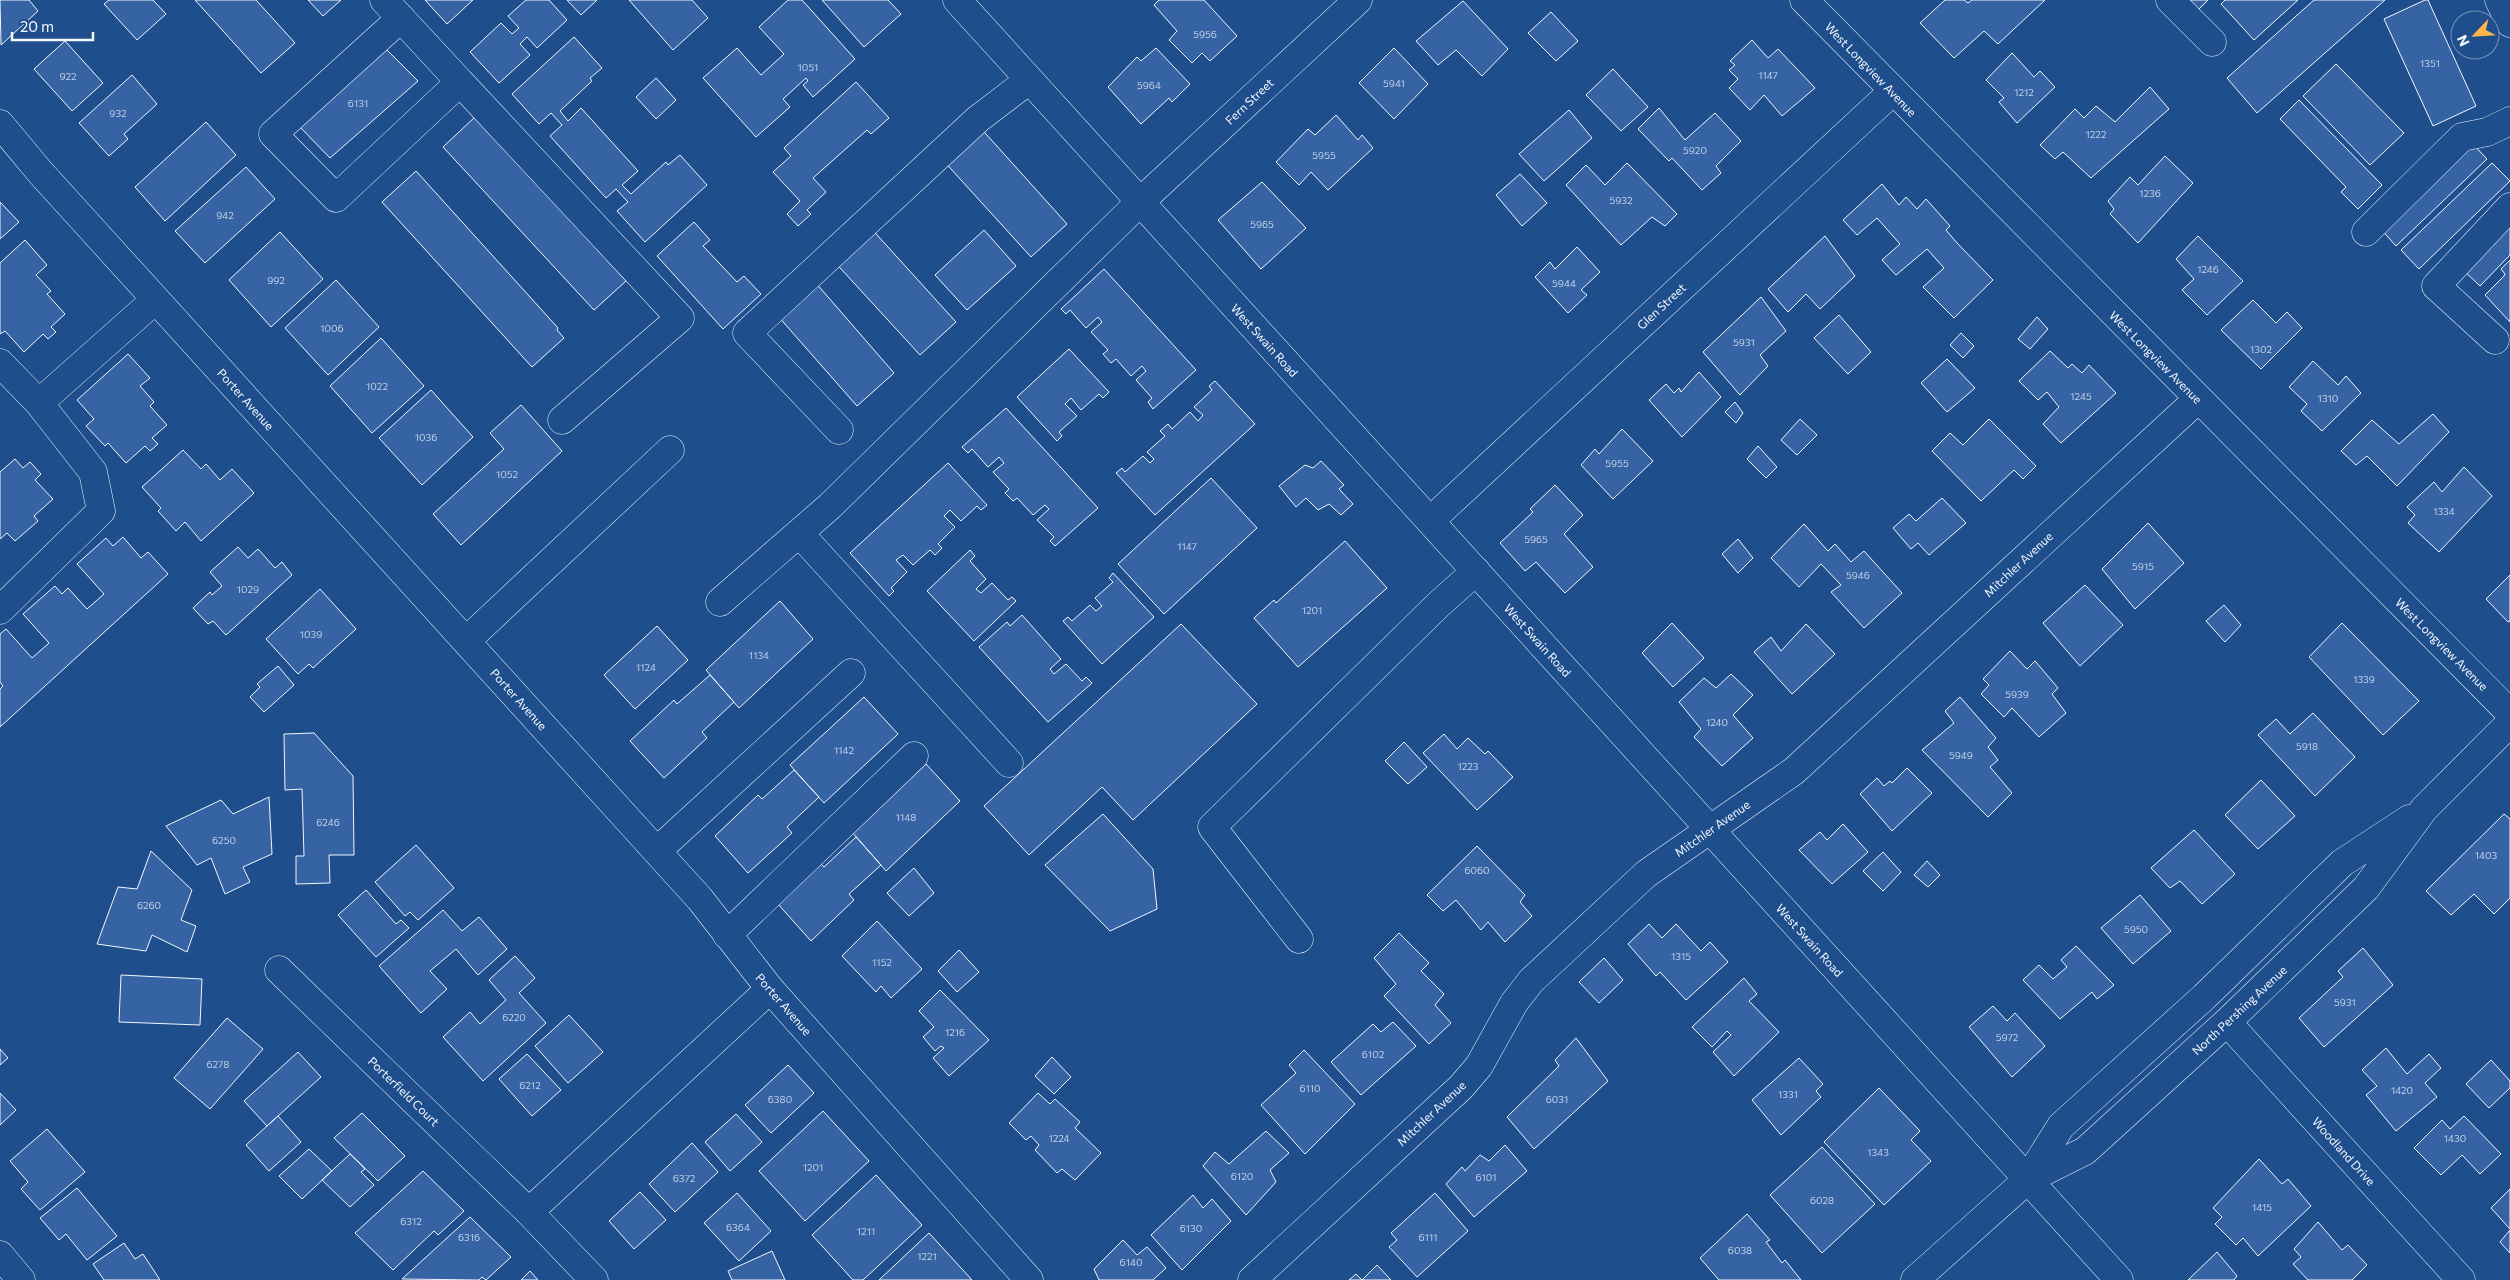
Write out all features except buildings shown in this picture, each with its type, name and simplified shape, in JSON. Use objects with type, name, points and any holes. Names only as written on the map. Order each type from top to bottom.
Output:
[{"type":"street","name":"West Swain Road","points":[[957,0],[2118,1280]]},
{"type":"street","name":"Fern Street","points":[[720,602],[837,500],[1140,202],[1358,0]]},
{"type":"street","name":"West Longview Avenue","points":[[1804,0],[2510,713]]},
{"type":"street","points":[[2170,0],[2212,42]]},
{"type":"street","points":[[2499,0],[2510,24]]},
{"type":"street","points":[[460,82],[336,198],[273,134],[393,9],[680,318],[562,420]]},
{"type":"street","points":[[807,259],[1024,74]]},
{"type":"street","points":[[839,430],[747,333],[1024,74]]},
{"type":"street","name":"Glen Street","points":[[1430,521],[1893,91]]},
{"type":"street","points":[[2366,232],[2462,137],[2487,132],[2510,122]]},
{"type":"street","name":"Porter Avenue","points":[[1,127],[155,300],[700,899],[770,989],[1029,1280]]},
{"type":"street","points":[[2495,340],[2436,286],[2510,207]]},
{"type":"street","points":[[39,403],[155,300]]},
{"type":"street","points":[[0,363],[39,403],[93,472],[101,511],[0,610]]},
{"type":"street","name":"Mitchler Avenue","points":[[1252,1280],[1460,1087],[1479,1066],[1514,1003],[1531,981],[1646,874],[1794,771],[2198,399]]},
{"type":"street","points":[[466,641],[670,450]]},
{"type":"street","points":[[799,533],[1010,762]]},
{"type":"street","points":[[1299,939],[1212,827],[1438,605],[1476,571]]},
{"type":"street","points":[[657,851],[851,673]]},
{"type":"street","name":"North Pershing Avenue","points":[[1915,1280],[2027,1180],[2085,1151],[2227,1022],[2366,888],[2424,809],[2510,723]]},
{"type":"street","points":[[727,935],[914,756]]},
{"type":"street","name":"North Pershing Avenue","points":[[2027,1180],[2061,1126],[2204,997],[2342,863],[2424,809]]},
{"type":"street","name":"Porterfield Court","points":[[279,970],[530,1212],[594,1280]]},
{"type":"street","points":[[530,1212],[770,989]]},
{"type":"street","name":"Woodland Drive","points":[[2227,1022],[2461,1280]]},
{"type":"street","points":[[0,1255],[21,1280]]}]
